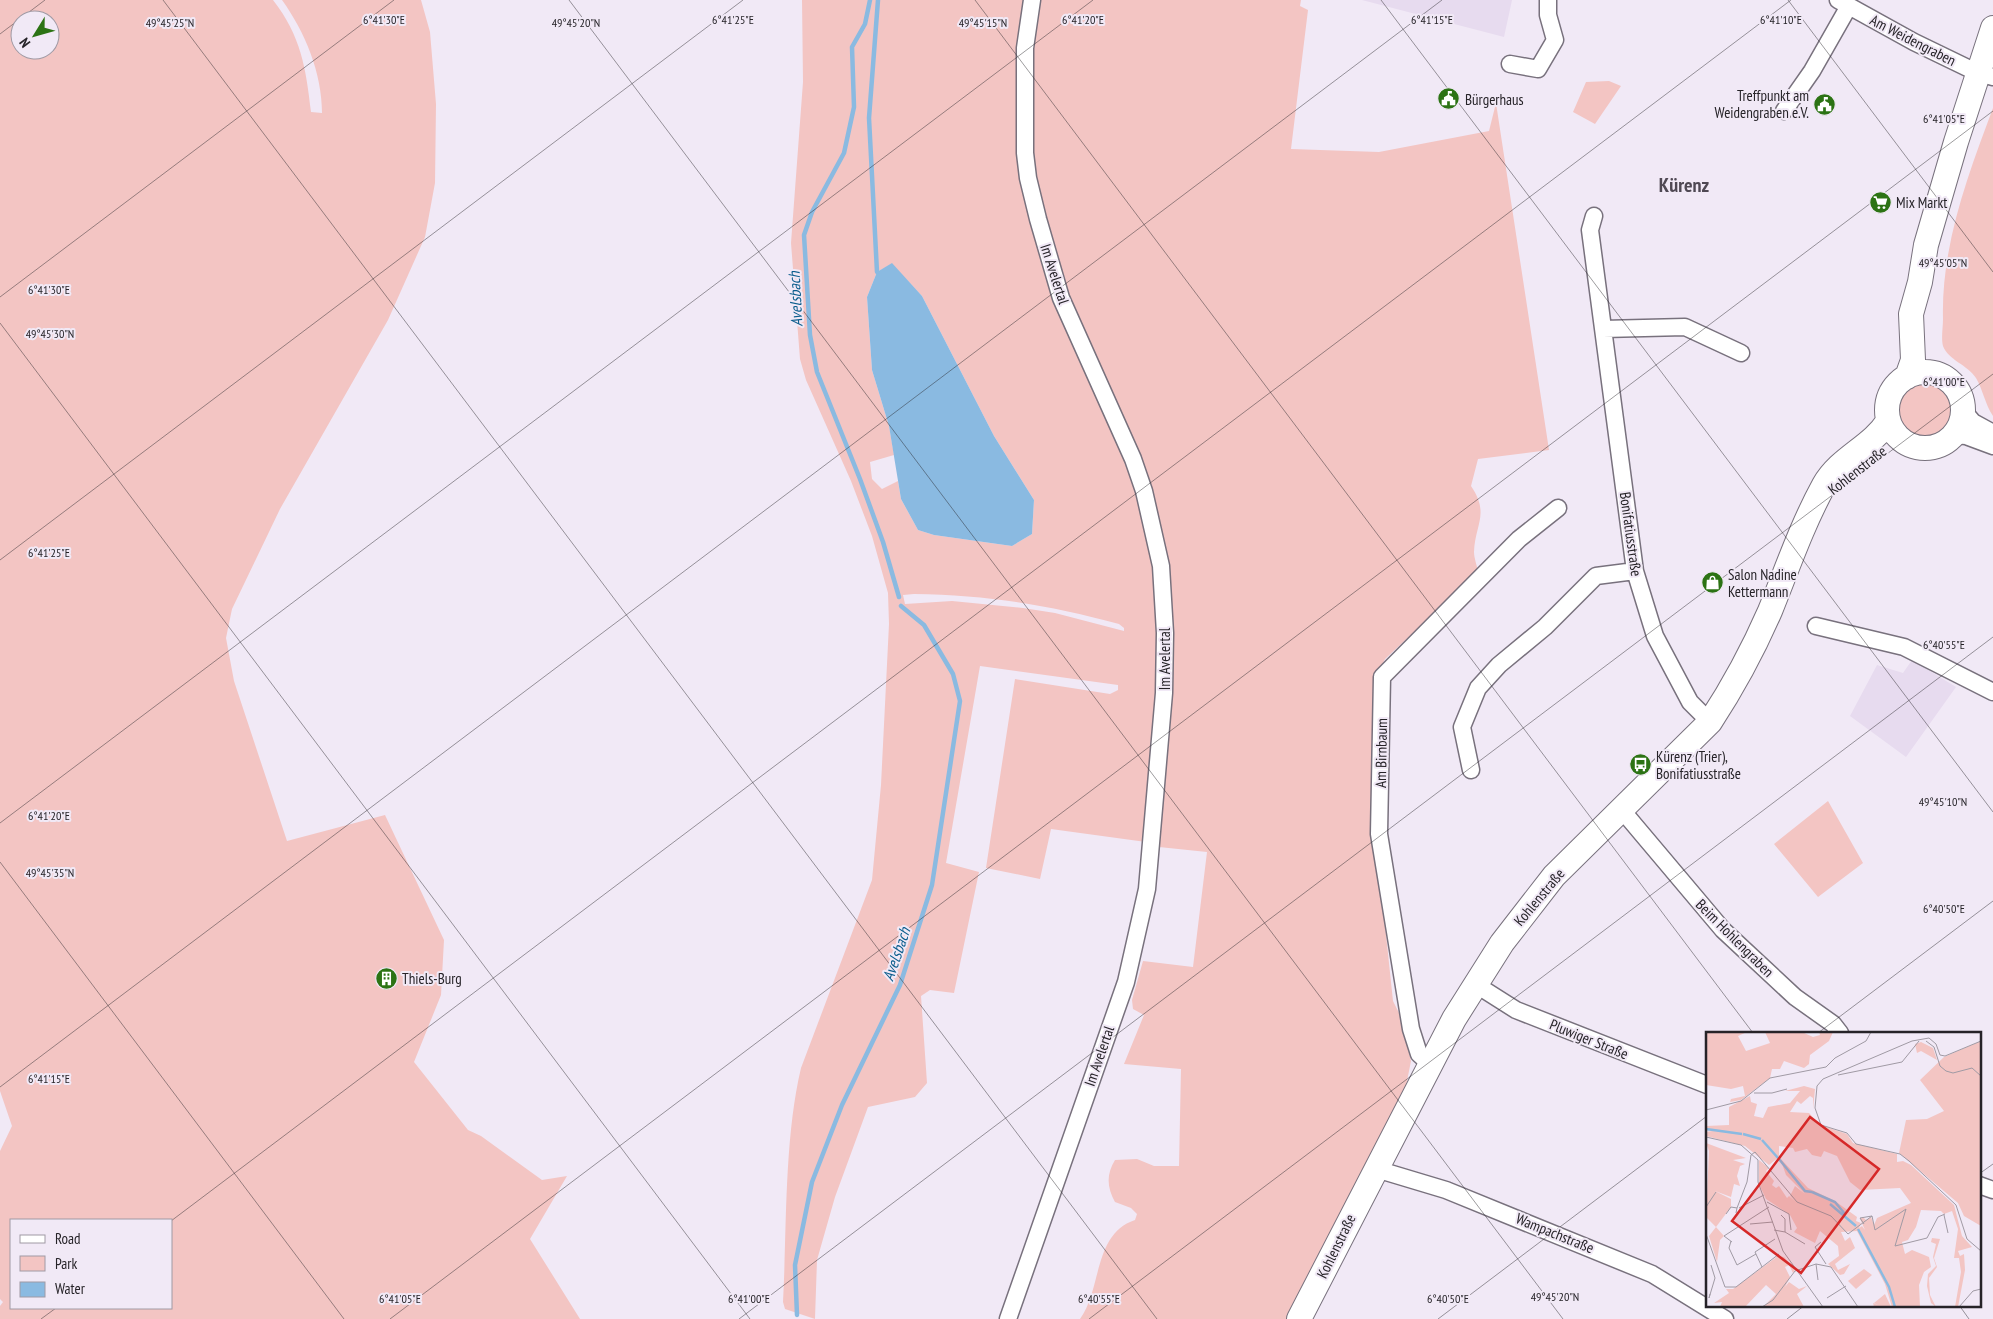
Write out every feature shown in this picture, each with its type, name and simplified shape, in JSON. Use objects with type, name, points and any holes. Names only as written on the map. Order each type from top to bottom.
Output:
[{"type":"main road","points":[[1907,377],[1913,360],[1911,314],[1920,282],[1926,245],[1985,75],[1993,28]]},
{"type":"main road","points":[[1920,282],[1927,355],[1931,365],[1956,389],[1963,410],[1961,420],[1953,435]]},
{"type":"main road","points":[[1888,421],[1887,410],[1890,395],[1898,383],[1907,377],[1923,372],[1940,375]]},
{"type":"main road","name":"Kohlenstraße","points":[[1299,1319],[1430,1064],[1475,984],[1538,894],[1710,722],[1727,696],[1757,638],[1814,504],[1832,474],[1849,456],[1878,435],[1888,421],[1893,431],[1904,442],[1917,447],[1928,448],[1942,444],[1953,435]]},
{"type":"main road","name":"Kohlenstraße","points":[[1814,504],[1882,449],[1894,443],[1904,442]]},
{"type":"street","name":"Im Avelertal","points":[[1008,1319],[1126,982],[1145,899],[1164,693],[1166,633],[1161,566],[1144,491],[1133,459],[1061,298],[1028,178],[1025,153],[1025,48],[1032,0]]},
{"type":"street","points":[[1510,64],[1538,69],[1554,40],[1548,15],[1548,0]]},
{"type":"street","name":"Am Weidengraben","points":[[1784,111],[1812,71],[1843,3],[1890,30],[1985,75]]},
{"type":"street","name":"Bonifatiusstraße","points":[[1594,216],[1590,230],[1635,571],[1655,636],[1690,702],[1710,722]]},
{"type":"street","points":[[1603,329],[1685,327],[1740,353]]},
{"type":"street","points":[[1963,410],[1973,422],[1993,433]]},
{"type":"street","points":[[1953,435],[1966,436],[1993,446]]},
{"type":"street","name":"Am Birnbaum","points":[[1430,1064],[1419,1054],[1411,1029],[1379,834],[1382,677],[1519,539],[1558,508]]},
{"type":"street","points":[[1471,770],[1462,726],[1478,688],[1499,665],[1545,627],[1596,576],[1635,571]]},
{"type":"street","points":[[1816,626],[1904,647],[1993,692]]},
{"type":"street","name":"Beim Hohlengraben","points":[[1621,809],[1723,930],[1795,997],[1832,1024],[1839,1032]]},
{"type":"street","name":"Pluwiger Straße","points":[[1475,984],[1516,1010],[1706,1085]]},
{"type":"street","name":"Wampachstraße","points":[[1376,1169],[1446,1190],[1652,1274],[1725,1319]]},
{"type":"street","points":[[1980,1185],[1993,1190]]},
{"type":"shaded area","points":[[1362,0],[1512,0],[1504,37]]},
{"type":"shaded area","points":[[1912,660],[1956,687],[1906,757],[1850,716],[1877,665],[1903,673]]},
{"type":"green space","points":[[0,0],[273,0],[290,26],[301,53],[311,112],[322,113],[319,83],[311,54],[305,39],[282,0],[421,0],[430,32],[436,104],[435,183],[425,237],[388,320],[280,509],[232,609],[226,638],[234,681],[287,841],[385,815],[444,940],[441,995],[414,1062],[468,1130],[481,1136],[542,1180],[567,1176],[530,1239],[580,1319],[0,1319],[0,1306],[3,1302],[0,1299],[0,1151],[12,1126],[0,1091]]},
{"type":"green space","points":[[802,0],[1026,0],[1018,98],[1019,153],[1026,195],[1048,264],[1053,263],[1039,196],[1032,132],[1031,68],[1038,0],[1301,0],[1300,6],[1308,10],[1291,149],[1379,152],[1489,131],[1496,103],[1549,450],[1478,459],[1471,486],[1477,496],[1481,512],[1474,552],[1478,572],[1385,659],[1379,671],[1377,730],[1373,751],[1374,821],[1393,1001],[1400,1015],[1411,1061],[1404,1096],[1373,1152],[1330,1242],[1286,1319],[1080,1319],[1087,1307],[1105,1250],[1112,1237],[1121,1227],[1135,1220],[1137,1214],[1131,1208],[1115,1202],[1112,1197],[1109,1176],[1115,1160],[1137,1159],[1154,1166],[1179,1166],[1181,1069],[1124,1064],[1144,1015],[1133,1009],[1132,1000],[1143,961],[1193,967],[1207,852],[1159,847],[1168,721],[1154,727],[1146,842],[1051,829],[1040,879],[986,868],[1015,679],[1110,694],[1118,690],[1118,685],[980,666],[946,863],[979,872],[954,993],[930,990],[921,996],[927,1083],[915,1097],[868,1107],[835,1197],[817,1260],[815,1319],[785,1309],[783,1302],[787,1184],[792,1124],[801,1068],[872,880],[881,785],[889,624],[888,593],[872,536],[851,481],[806,380],[800,359],[791,243],[803,82]],"holes":[[[892,264],[922,296],[994,436],[1034,500],[1032,534],[1012,546],[934,535],[918,530],[901,499],[898,481],[882,489],[872,479],[870,462],[894,455],[889,426],[872,370],[867,297],[877,272]],[[903,595],[967,596],[1042,606],[1119,624],[1124,628],[1124,631],[1055,613],[1023,608],[952,601],[905,604]]]},
{"type":"green space","points":[[1609,81],[1621,86],[1595,124],[1573,112],[1586,82]]},
{"type":"green space","points":[[1993,108],[1993,416],[1976,378],[1968,369],[1949,355],[1943,346],[1942,336],[1946,265],[1951,238],[1974,159]]},
{"type":"green space","points":[[1927,382],[1938,384],[1947,390],[1953,399],[1955,410],[1953,421],[1947,430],[1938,436],[1927,438],[1916,436],[1907,430],[1901,421],[1899,410],[1901,399],[1907,390],[1916,384]]},
{"type":"green space","points":[[1828,801],[1863,863],[1818,897],[1774,844]]},
{"type":"water","points":[[892,263],[922,296],[994,436],[1034,500],[1032,534],[1012,546],[934,535],[918,530],[901,499],[889,426],[872,370],[867,297],[877,272]]},
{"type":"waterway","name":"Avelsbach","points":[[870,0],[865,24],[852,47],[854,107],[844,153],[812,212],[804,235],[810,335],[817,372],[883,542],[899,597]]},
{"type":"waterway","name":"Avelsbach","points":[[877,272],[869,118],[878,0]]},
{"type":"waterway","name":"Avelsbach","points":[[797,1315],[795,1265],[812,1182],[842,1105],[900,985],[932,885],[960,701],[953,674],[924,625],[901,606]]},
{"type":"place","name":"Bürgerhaus","points":[[1449,99]]},
{"type":"place","name":"Treffpunkt am Weidengraben e.V.","points":[[1825,104]]},
{"type":"place","name":"Mix Markt","points":[[1880,202]]},
{"type":"place","name":"Salon Nadine Kettermann","points":[[1712,583]]},
{"type":"place","name":"Kürenz (Trier), Bonifatiusstraße","points":[[1640,765]]},
{"type":"place","name":"Thiels-Burg","points":[[386,978]]},
{"type":"district","name":"Kürenz","points":[[1684,185]]}]
